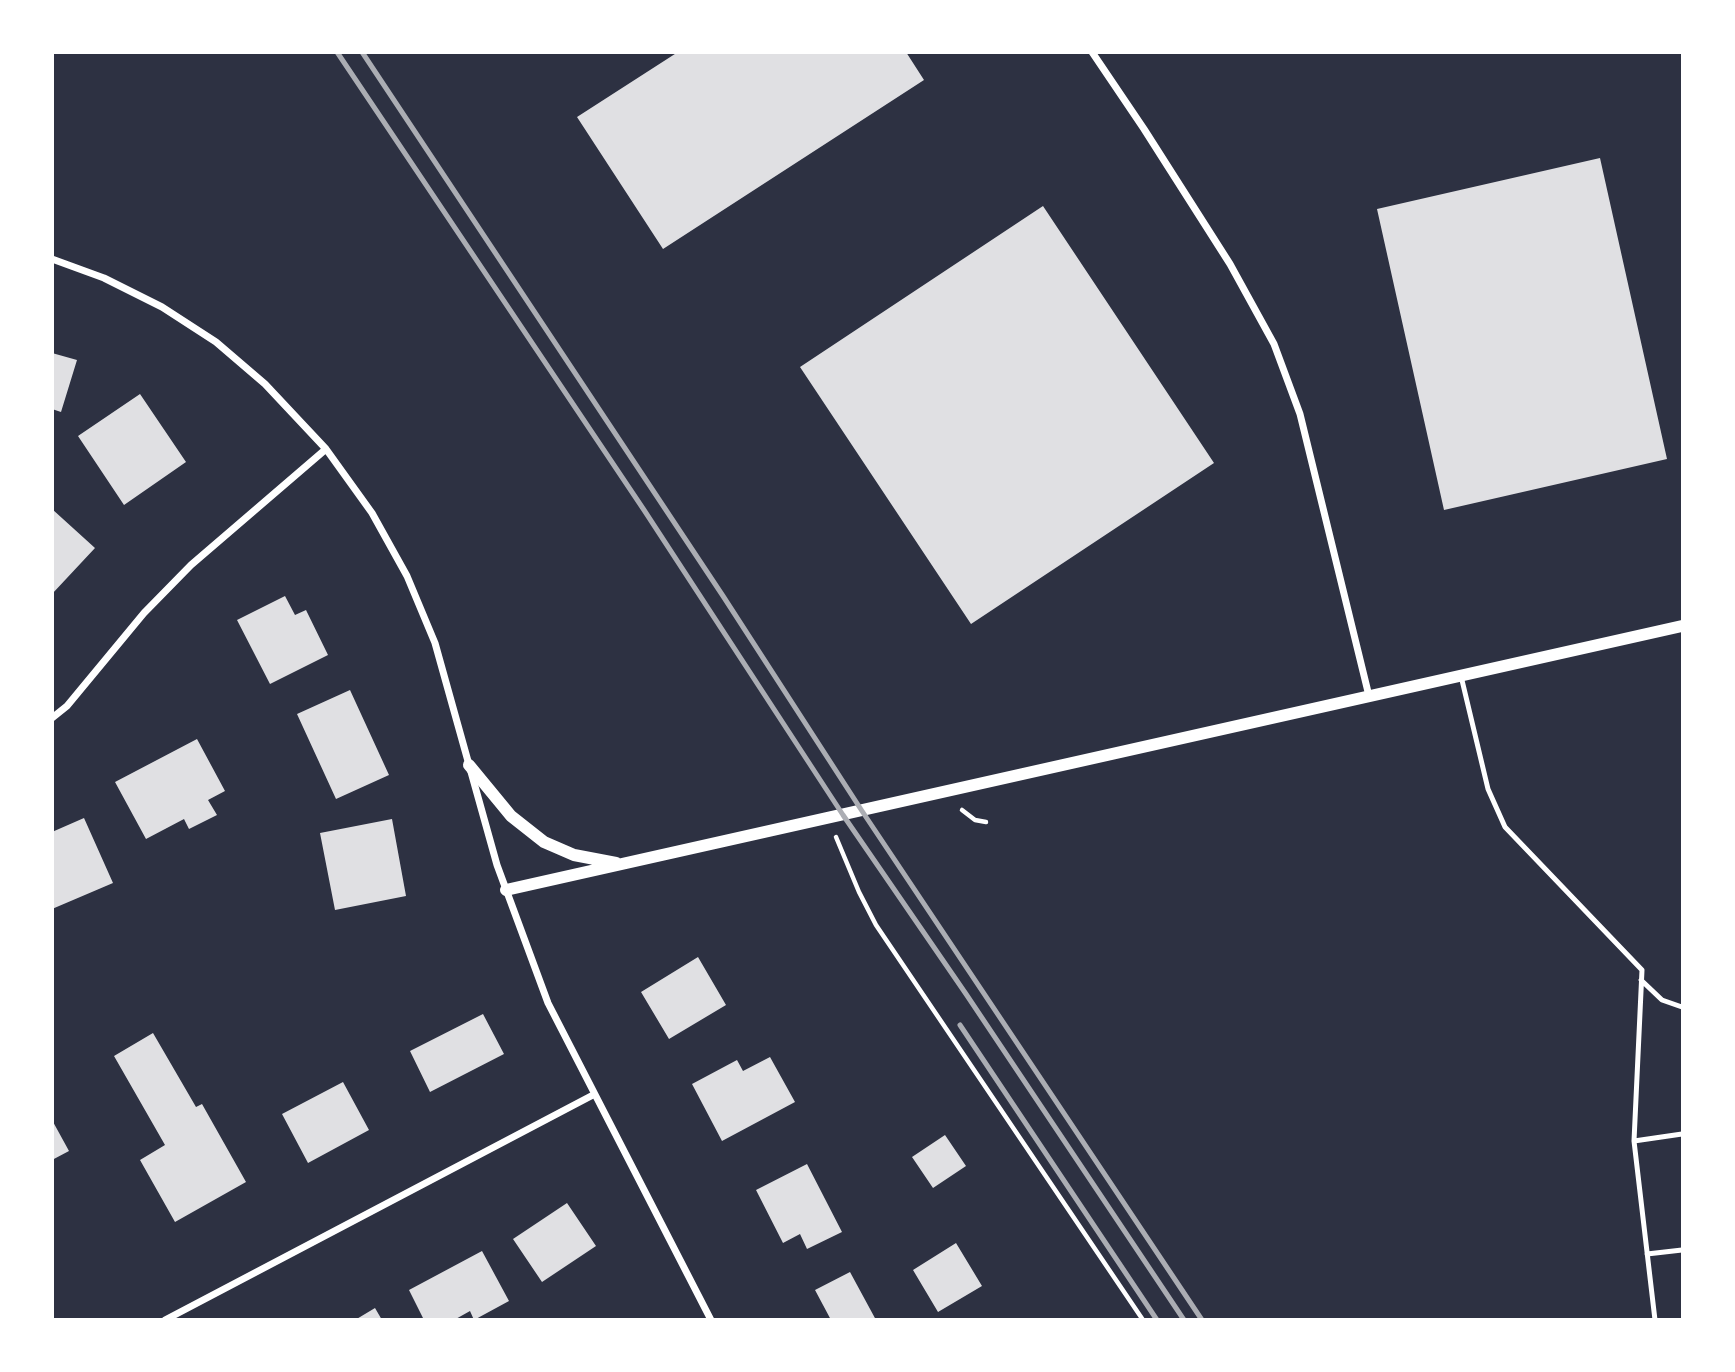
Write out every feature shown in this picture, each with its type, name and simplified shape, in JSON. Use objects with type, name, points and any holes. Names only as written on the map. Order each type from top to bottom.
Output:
[{"type":"street","points":[[1092,52],[1144,128],[1230,264],[1274,344],[1300,414],[1369,696]]},
{"type":"street","points":[[52,260],[104,278],[162,307],[216,342],[265,384],[326,449],[372,513],[407,576],[435,643],[506,890],[548,1003],[711,1320]]},
{"type":"street","points":[[52,718],[67,706],[144,613],[191,565],[326,449]]},
{"type":"street","points":[[506,890],[1682,626]]},
{"type":"street","points":[[469,765],[511,816],[544,842],[574,855],[623,864]]},
{"type":"street","points":[[165,1320],[593,1095]]},
{"type":"lane","points":[[1461,676],[1488,789],[1505,827],[1642,970],[1634,1141],[1655,1320]]},
{"type":"lane","points":[[1641,980],[1661,1000],[1682,1007]]},
{"type":"lane","points":[[1634,1141],[1682,1134]]},
{"type":"lane","points":[[1647,1254],[1682,1250]]},
{"type":"path","points":[[828,818],[859,892],[877,925],[1143,1320]]},
{"type":"building","points":[[678,52],[906,52],[924,80],[663,249],[577,117]]},
{"type":"building","points":[[1600,158],[1667,459],[1444,510],[1377,209]]},
{"type":"building","points":[[1043,206],[1214,463],[971,624],[800,367]]},
{"type":"building","points":[[52,353],[77,360],[61,412],[52,409]]},
{"type":"building","points":[[140,394],[186,462],[124,505],[78,436]]},
{"type":"building","points":[[52,509],[95,548],[52,594]]},
{"type":"building","points":[[285,596],[295,615],[306,610],[328,655],[270,684],[237,620]]},
{"type":"building","points":[[350,690],[389,775],[336,799],[297,714]]},
{"type":"building","points":[[197,739],[225,791],[208,800],[217,815],[189,829],[184,819],[146,839],[115,782]]},
{"type":"building","points":[[84,818],[113,883],[52,909],[52,832]]},
{"type":"building","points":[[392,819],[406,896],[335,910],[320,833]]},
{"type":"building","points":[[698,957],[726,1005],[669,1039],[641,992]]},
{"type":"building","points":[[483,1014],[504,1054],[430,1092],[410,1051]]},
{"type":"building","points":[[153,1033],[196,1107],[202,1104],[246,1182],[175,1222],[140,1160],[165,1145],[114,1056]]},
{"type":"building","points":[[770,1057],[795,1102],[722,1141],[692,1084],[737,1060],[743,1071]]},
{"type":"building","points":[[343,1082],[369,1130],[308,1163],[282,1114]]},
{"type":"building","points":[[52,1120],[69,1151],[52,1160]]},
{"type":"building","points":[[945,1135],[966,1166],[933,1188],[912,1157]]},
{"type":"building","points":[[807,1164],[842,1232],[807,1249],[800,1234],[783,1243],[756,1190]]},
{"type":"building","points":[[567,1203],[596,1246],[542,1282],[513,1239]]},
{"type":"building","points":[[956,1243],[982,1286],[938,1312],[913,1270]]},
{"type":"building","points":[[482,1251],[509,1301],[474,1320],[470,1311],[454,1320],[424,1320],[409,1290]]},
{"type":"building","points":[[850,1272],[876,1320],[831,1320],[815,1290]]},
{"type":"building","points":[[375,1308],[382,1320],[355,1320]]},
{"type":"railway","points":[[337,52],[644,510],[843,815],[1184,1320]]},
{"type":"railway","points":[[362,52],[723,596],[862,811],[1202,1320]]},
{"type":"railway","points":[[960,1025],[1157,1320]]}]
